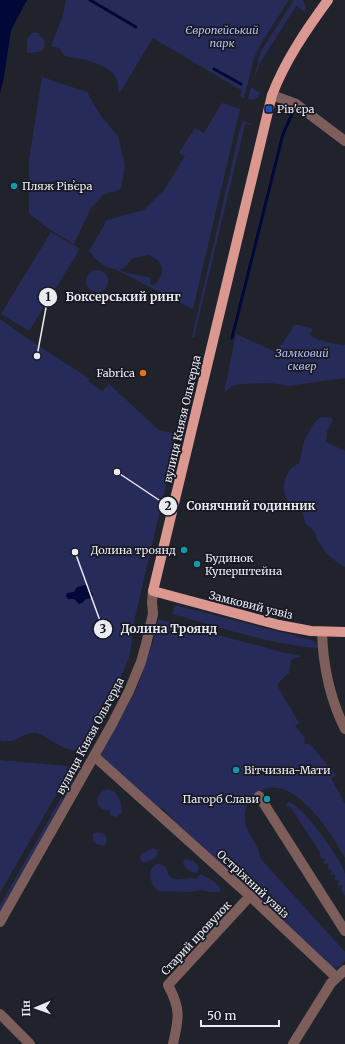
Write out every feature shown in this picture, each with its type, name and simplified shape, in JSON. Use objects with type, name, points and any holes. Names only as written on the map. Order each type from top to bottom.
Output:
[{"type":"main road","name":"вулиця Князя Ольгерда","points":[[153,591],[272,95],[279,77],[289,59],[328,0]]},
{"type":"main road","name":"Замковий узвіз","points":[[153,591],[279,625],[322,632],[345,632]]},
{"type":"street","points":[[272,95],[296,104],[345,141]]},
{"type":"street","name":"вулиця Князя Ольгерда","points":[[0,922],[126,697],[141,662],[153,614],[153,591]]},
{"type":"street","points":[[322,632],[323,651],[329,685],[345,729]]},
{"type":"street","name":"Остріжний узвіз","points":[[94,756],[250,896],[336,978]]},
{"type":"street","points":[[259,796],[345,931]]},
{"type":"street","name":"Старий провулок","points":[[173,1044],[177,1026],[178,1010],[175,998],[168,985],[250,896]]},
{"type":"street","points":[[293,1044],[328,987],[345,970]]},
{"type":"street","points":[[0,1014],[30,1044]]},
{"type":"green space","name":"Європейський парк","points":[[66,0],[289,0],[260,45],[254,58],[244,98],[240,96],[241,90],[153,38],[119,94],[117,80],[106,68],[93,62],[65,56],[59,48],[51,46],[63,15]]},
{"type":"green space","points":[[294,0],[303,0],[306,8],[305,12],[296,6],[258,66],[259,68],[254,78],[261,51]]},
{"type":"green space","points":[[32,33],[38,33],[43,39],[45,42],[44,49],[39,52],[27,53],[27,39]]},
{"type":"green space","points":[[42,77],[87,92],[100,115],[118,136],[125,165],[121,189],[103,195],[91,208],[74,244],[46,227],[29,213],[29,160]]},
{"type":"green space","points":[[251,87],[260,93],[258,97],[253,100],[248,99]]},
{"type":"green space","points":[[222,103],[240,109],[193,309],[115,269],[104,265],[89,251],[107,220],[144,210],[164,190],[185,156],[179,153],[195,128],[204,133]],"holes":[[[148,255],[160,263],[162,271],[156,284],[152,286],[150,283],[151,278],[120,270],[122,268],[123,269],[133,258]]]},
{"type":"green space","points":[[242,121],[253,125],[245,124],[194,337],[192,337]]},
{"type":"green space","points":[[51,232],[80,249],[29,331],[1,314]]},
{"type":"green space","points":[[97,270],[105,273],[108,281],[105,289],[97,292],[89,289],[86,281],[89,273]]},
{"type":"green space","name":"Долина троянд","points":[[0,319],[90,379],[88,381],[102,391],[109,384],[159,430],[172,433],[177,438],[135,617],[129,657],[106,710],[89,738],[81,747],[74,750],[64,747],[44,736],[35,733],[28,734],[11,741],[2,742],[0,740]]},
{"type":"green space","name":"Замковий сквер","points":[[293,325],[313,329],[310,335],[322,341],[345,345],[345,378],[288,386],[271,383],[242,384],[232,386],[224,393],[236,334],[276,352],[291,331]]},
{"type":"green space","points":[[321,417],[331,418],[333,420],[327,431],[326,442],[345,451],[345,567],[335,560],[322,547],[314,531],[305,523],[303,513],[290,503],[284,490],[286,476],[293,467],[299,463],[306,437]]},
{"type":"green space","points":[[175,605],[312,640],[319,648],[264,639],[172,614]]},
{"type":"green space","points":[[158,619],[301,656],[291,660],[289,673],[278,683],[278,687],[299,723],[295,726],[305,738],[305,744],[310,744],[336,775],[331,778],[345,804],[345,858],[321,820],[297,797],[284,790],[271,787],[255,794],[247,805],[245,820],[247,829],[259,851],[260,858],[345,952],[345,961],[339,967],[334,968],[181,828],[162,808],[158,807],[100,756],[137,688],[153,642]]},
{"type":"green space","points":[[0,760],[67,766],[68,774],[0,893]]},
{"type":"green space","points":[[73,777],[73,783],[0,912],[0,905]]},
{"type":"green space","points":[[108,789],[115,792],[120,801],[122,812],[117,817],[110,815],[110,810],[105,810],[98,805],[98,797],[103,791]]},
{"type":"green space","points":[[288,802],[294,805],[311,822],[337,857],[345,874],[345,896],[341,889],[343,887],[341,885],[339,886],[337,883],[339,882],[338,879],[335,881],[334,878],[336,876],[330,873],[332,871],[327,867],[329,866],[328,863],[325,864],[323,862],[326,860],[324,858],[322,859],[319,855],[321,854],[290,806],[288,808],[286,805]]},
{"type":"green space","points":[[94,833],[104,834],[106,844],[103,846],[93,841]]},
{"type":"green space","points":[[153,848],[158,850],[156,858],[143,863],[140,858],[141,854]]},
{"type":"green space","points":[[185,859],[194,861],[199,867],[197,873],[186,869],[183,863]]},
{"type":"green space","points":[[157,864],[162,864],[165,866],[168,874],[172,878],[196,879],[201,874],[215,882],[221,890],[219,892],[203,890],[188,892],[158,891],[150,877],[151,870]]},
{"type":"shaded area","points":[[0,0],[27,0],[11,30],[0,94]]},
{"type":"shaded area","points":[[87,585],[93,595],[91,598],[86,599],[79,604],[74,599],[68,599],[66,596],[67,593],[74,592],[77,587]]},
{"type":"waterway","points":[[90,0],[136,27]]},
{"type":"waterway","points":[[214,69],[241,84]]},
{"type":"waterway","points":[[232,338],[283,134],[292,114],[287,111]]},
{"type":"place","name":"Рів'єра","points":[[269,109]]},
{"type":"place","name":"Пляж Рівʼєра","points":[[14,186]]},
{"type":"place","name":"Боксерський ринг","points":[[37,356]]},
{"type":"place","name":"Fabrica","points":[[143,373]]},
{"type":"place","name":"Сонячний годинник","points":[[117,472]]},
{"type":"place","name":"Долина троянд","points":[[184,550]]},
{"type":"place","name":"Долина Троянд","points":[[75,552]]},
{"type":"place","name":"Будинок Куперштейна","points":[[197,564]]},
{"type":"place","name":"Вітчизна-Мати","points":[[236,770]]},
{"type":"place","name":"Пагорб Слави","points":[[267,799]]}]
